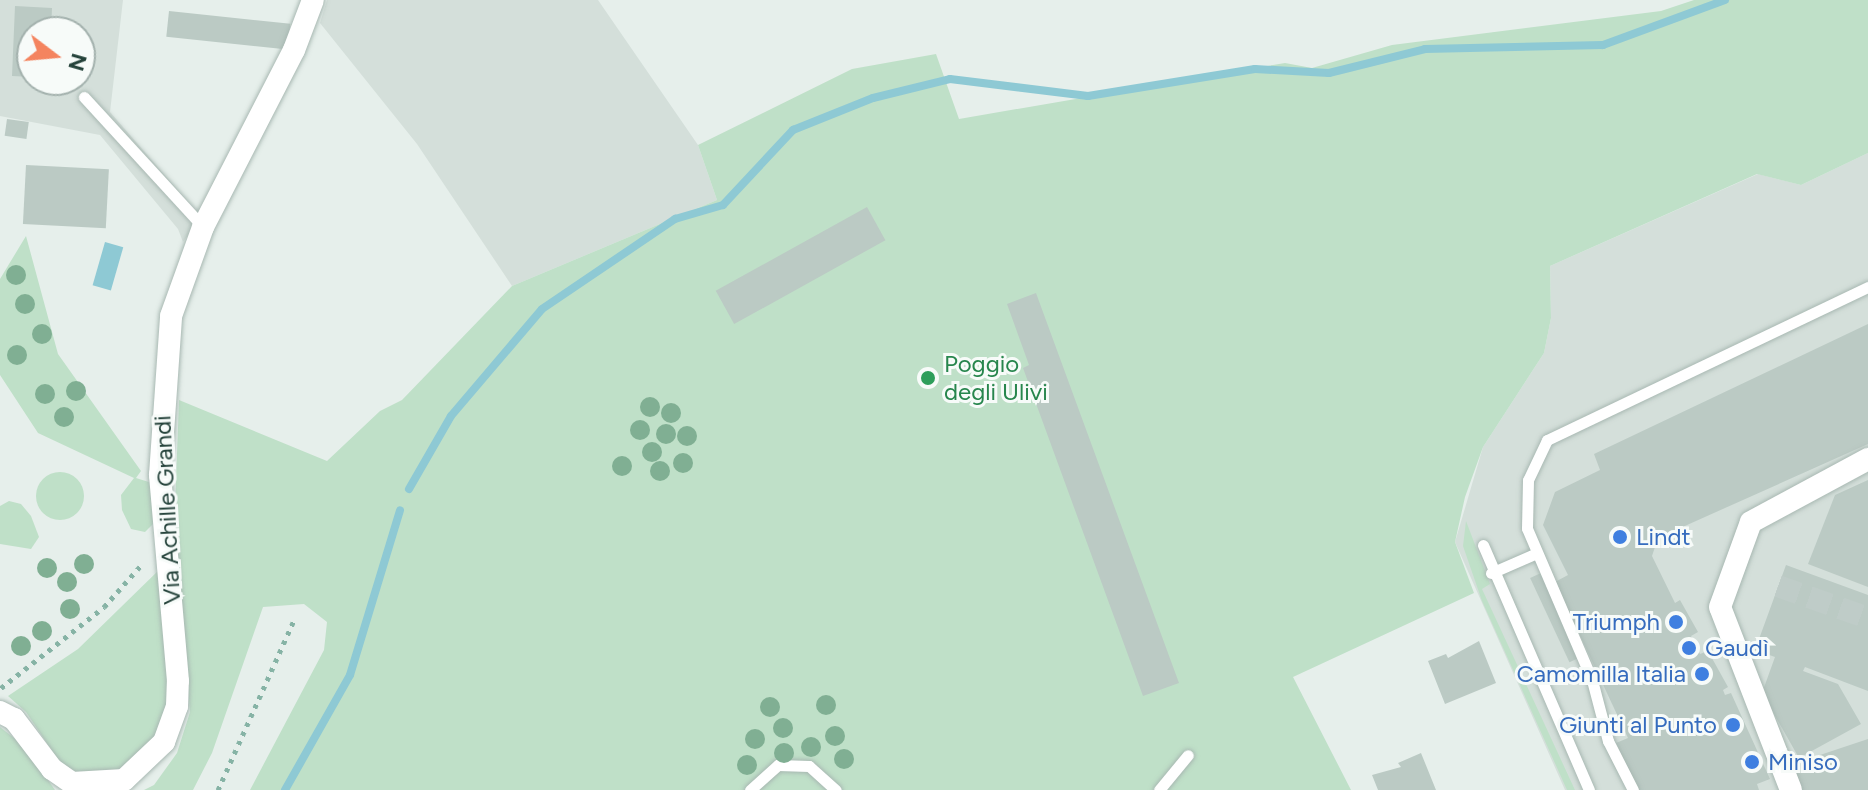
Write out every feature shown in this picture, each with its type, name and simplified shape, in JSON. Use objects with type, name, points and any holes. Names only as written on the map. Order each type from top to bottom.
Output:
[{"type":"street","name":"Via Achille Grandi","points":[[0,712],[14,719],[52,769],[72,783],[124,780],[153,758],[177,706],[160,455],[164,358],[171,316],[203,227],[294,50],[313,0]]},
{"type":"street","points":[[1791,790],[1720,607],[1751,522],[1868,459]]},
{"type":"lane","points":[[84,97],[203,227]]},
{"type":"lane","points":[[1633,790],[1608,741],[1592,680],[1527,528],[1528,480],[1547,440],[1868,287]]},
{"type":"lane","points":[[1483,545],[1491,573],[1589,790]]},
{"type":"lane","points":[[1491,573],[1537,553]]},
{"type":"lane","points":[[1159,790],[1188,755]]},
{"type":"lane","points":[[750,790],[778,765],[809,766],[836,790]]},
{"type":"path","points":[[0,689],[104,607],[164,537]]},
{"type":"path","points":[[218,790],[294,620]]},
{"type":"shaded area","points":[[0,0],[123,0],[110,112],[201,217],[183,242],[178,229],[100,135],[0,116]]},
{"type":"shaded area","points":[[327,0],[598,0],[698,145],[717,200],[512,286],[417,144],[320,23]]},
{"type":"shaded area","points":[[1868,153],[1868,790],[1565,790],[1455,542],[1483,447],[1544,353],[1551,318],[1550,266],[1758,174],[1801,185]]},
{"type":"green space","name":"Poggio degli Ulivi","points":[[1694,0],[1868,0],[1868,153],[1801,185],[1757,174],[1550,266],[1551,318],[1544,353],[1483,447],[1465,497],[1455,542],[1474,593],[1293,677],[1351,790],[250,790],[324,650],[327,622],[304,604],[263,607],[212,753],[193,790],[144,790],[154,785],[177,753],[190,712],[175,508],[179,400],[327,461],[380,411],[402,400],[512,286],[717,200],[698,145],[852,69],[936,54],[959,119],[1285,63],[1312,68],[1392,45],[1661,11]]},
{"type":"green space","points":[[26,236],[58,354],[141,471],[136,478],[152,483],[153,524],[145,532],[131,529],[122,510],[121,495],[134,478],[38,433],[0,375],[0,279]]},
{"type":"green space","points":[[60,472],[77,479],[84,496],[77,513],[60,520],[43,513],[36,496],[43,479]]},
{"type":"green space","points":[[9,501],[21,504],[31,516],[39,537],[31,549],[0,544],[0,506]]},
{"type":"green space","points":[[1466,521],[1490,584],[1482,589],[1575,790],[1567,790],[1482,601],[1463,546]]},
{"type":"green space","points":[[161,568],[169,707],[164,729],[135,766],[86,778],[63,767],[26,712],[8,696],[78,649]]},
{"type":"green space","points":[[0,727],[24,746],[55,790],[0,790]]},
{"type":"water","points":[[105,242],[123,247],[111,290],[93,285]]},
{"type":"building","points":[[15,6],[52,8],[52,16],[16,16],[16,76],[12,76]]},
{"type":"building","points":[[169,11],[290,24],[288,50],[166,37]]},
{"type":"building","points":[[7,119],[29,122],[26,139],[5,136]]},
{"type":"building","points":[[26,165],[109,169],[106,228],[23,224]]},
{"type":"building","points":[[867,207],[885,240],[734,324],[716,291]]},
{"type":"building","points":[[1036,293],[1179,683],[1143,696],[1023,368],[1029,365],[1007,304]]},
{"type":"building","points":[[1868,324],[1868,444],[1658,538],[1652,556],[1675,603],[1680,600],[1698,632],[1691,636],[1700,654],[1708,651],[1728,687],[1723,690],[1725,695],[1731,693],[1770,779],[1757,784],[1759,790],[1635,790],[1616,743],[1628,738],[1555,582],[1568,575],[1543,525],[1555,492],[1600,470],[1594,454]]},
{"type":"building","points":[[1868,480],[1868,587],[1808,564],[1835,495]]},
{"type":"building","points":[[1786,565],[1868,595],[1868,691],[1805,667],[1803,671],[1838,684],[1861,724],[1799,758],[1762,693],[1775,657],[1755,650]]},
{"type":"building","points":[[1541,573],[1580,657],[1569,662],[1530,578]]},
{"type":"building","points":[[1479,641],[1496,683],[1445,704],[1428,661],[1446,654],[1448,658]]},
{"type":"building","points":[[1868,739],[1868,790],[1802,790],[1793,764]]},
{"type":"building","points":[[1421,753],[1436,790],[1378,790],[1372,775],[1401,767],[1398,763]]},
{"type":"waterway","points":[[409,489],[451,416],[542,309],[675,219],[723,205],[793,130],[873,98],[950,79],[1088,96],[1255,69],[1329,73],[1425,49],[1603,45],[1725,0]]},
{"type":"waterway","points":[[285,790],[350,675],[400,510]]},
{"type":"tunnel","points":[[1778,586],[1868,618]]},
{"type":"place","name":"Poggio degli Ulivi","points":[[928,378]]},
{"type":"place","name":"Lindt","points":[[1620,537]]},
{"type":"place","name":"Triumph","points":[[1676,622]]},
{"type":"place","name":"Gaudì","points":[[1689,648]]},
{"type":"place","name":"Camomilla Italia","points":[[1702,674]]},
{"type":"place","name":"Giunti al Punto","points":[[1733,725]]},
{"type":"place","name":"Miniso","points":[[1752,762]]}]
